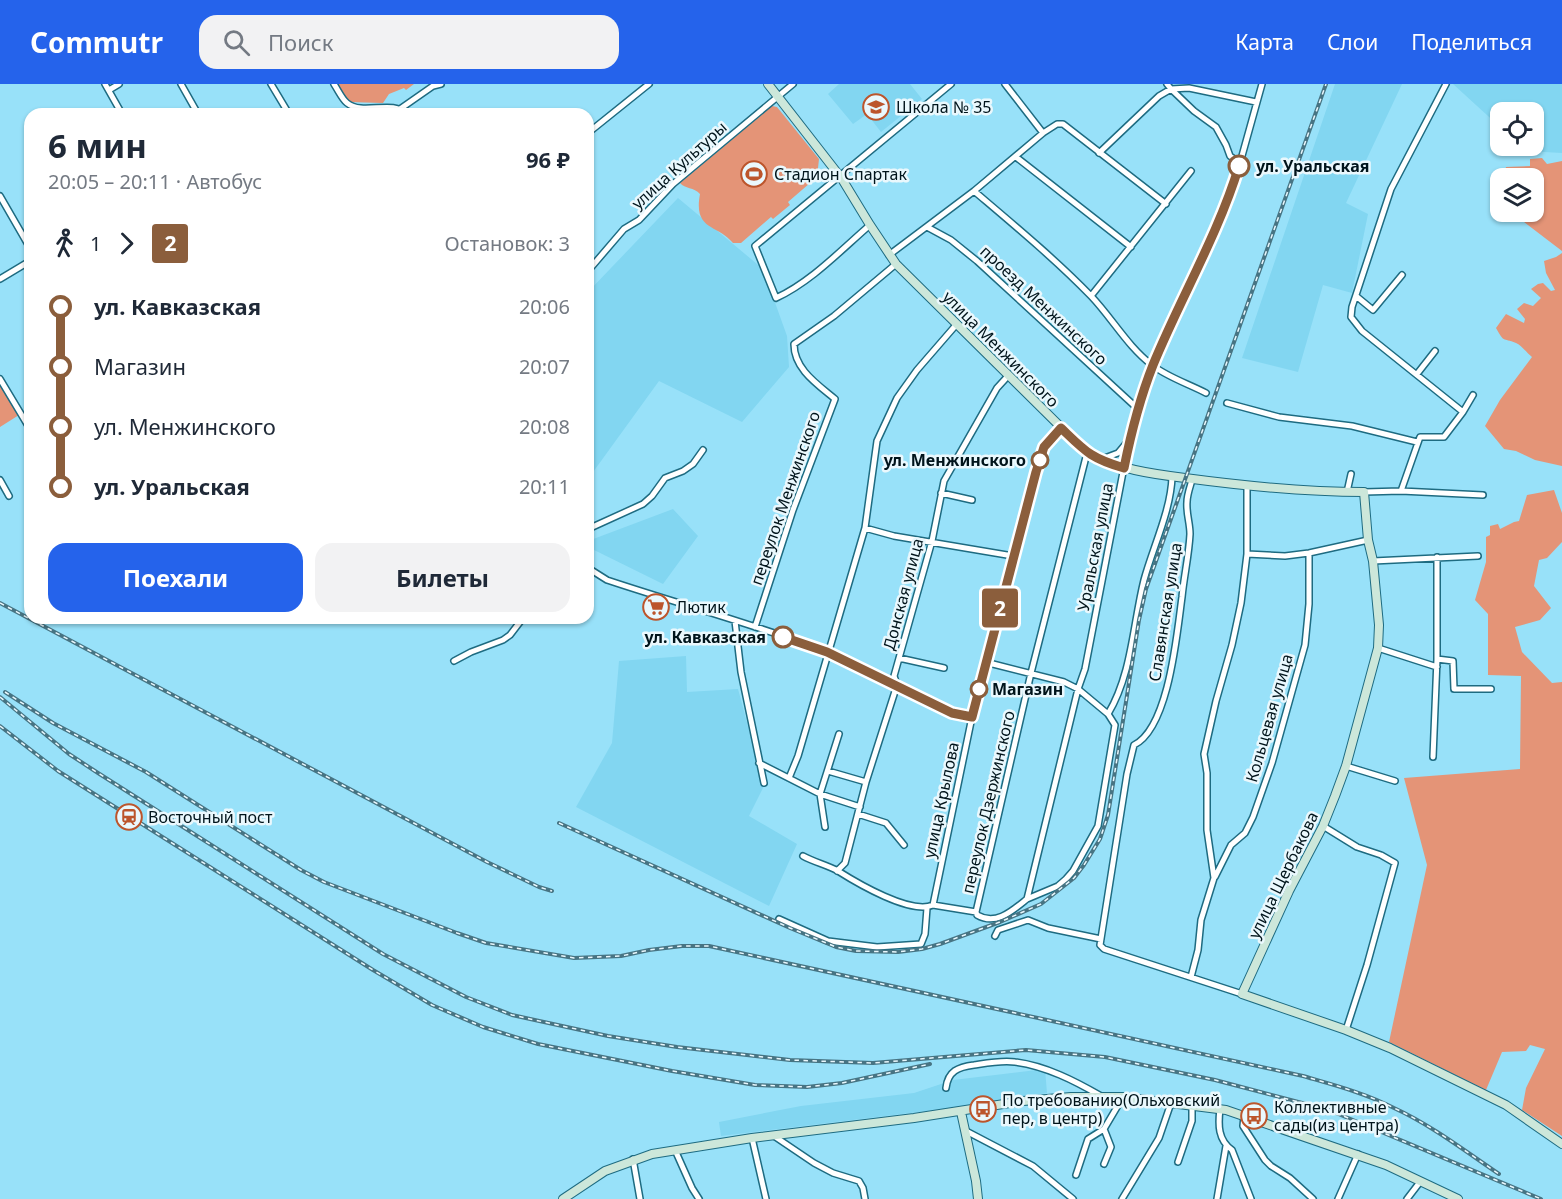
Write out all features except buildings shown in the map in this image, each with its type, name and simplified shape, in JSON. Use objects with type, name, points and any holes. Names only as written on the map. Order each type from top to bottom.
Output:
[{"type":"street","points":[[105,84],[119,108]]},
{"type":"street","points":[[109,90],[119,84]]},
{"type":"street","points":[[181,84],[195,108]]},
{"type":"street","points":[[271,84],[285,108]]},
{"type":"street","points":[[334,84],[346,103],[353,107],[376,108]]},
{"type":"street","points":[[400,108],[433,86],[441,84]]},
{"type":"street","points":[[594,128],[649,84]]},
{"type":"street","name":"улица Менжинского","points":[[768,84],[840,176],[896,264],[956,326],[1087,453],[1124,468],[1192,480],[1247,486],[1290,490],[1401,491],[1484,495]]},
{"type":"street","name":"улица Культуры","points":[[594,264],[624,229],[639,220],[673,184],[792,84]]},
{"type":"street","points":[[870,225],[816,272],[776,298],[755,246],[951,84]]},
{"type":"street","points":[[1005,84],[1043,133]]},
{"type":"street","name":"Уральская улица","points":[[1027,899],[1078,689],[1085,669],[1130,437],[1138,409],[1153,366],[1235,181],[1262,84]]},
{"type":"street","points":[[1446,84],[1391,189],[1351,317],[1356,325],[1463,412]]},
{"type":"street","points":[[1099,153],[1169,87],[1190,86],[1256,102]]},
{"type":"street","points":[[1169,87],[1216,127],[1230,156],[1240,163]]},
{"type":"street","points":[[889,255],[1057,124],[1063,124],[1166,204]]},
{"type":"street","points":[[1016,157],[1131,247]]},
{"type":"street","points":[[1091,296],[1191,171]]},
{"type":"street","points":[[974,191],[1050,255],[1111,317],[1133,346],[1153,366],[1206,393]]},
{"type":"street","points":[[0,196],[24,238]]},
{"type":"street","name":"проезд Менжинского","points":[[927,227],[951,240],[977,261],[1138,409]]},
{"type":"street","name":"переулок Менжинского","points":[[755,627],[793,510],[835,399],[797,362],[794,356],[794,344],[834,316],[896,264]]},
{"type":"street","points":[[0,279],[24,265]]},
{"type":"street","points":[[1356,296],[1373,310],[1402,275]]},
{"type":"street","points":[[789,778],[798,756],[865,528],[877,441],[897,398],[917,370],[956,326]]},
{"type":"street","points":[[1417,374],[1436,351]]},
{"type":"street","name":"Донская улица","points":[[837,871],[845,863],[866,782],[897,685],[894,676],[932,541],[944,482],[997,388],[1008,376]]},
{"type":"street","points":[[0,380],[24,417]]},
{"type":"street","points":[[1401,491],[1420,437],[1444,437],[1473,395]]},
{"type":"street","points":[[1227,403],[1279,417],[1352,426],[1418,442]]},
{"type":"street","name":"улица Крылова","points":[[779,919],[828,941],[877,947],[921,944],[985,662],[1013,556],[1044,447],[1061,428]]},
{"type":"street","points":[[1100,460],[1118,453],[1130,437]]},
{"type":"street","points":[[594,526],[643,504],[665,478],[693,464],[703,450]]},
{"type":"street","name":"переулок Дзержинского","points":[[976,912],[1031,673],[1087,453]]},
{"type":"street","points":[[1347,492],[1351,474]]},
{"type":"street","name":"Славянская улица","points":[[1108,714],[1124,678],[1144,581],[1171,495],[1172,477]]},
{"type":"street","points":[[0,480],[9,496]]},
{"type":"street","name":"Славянская улица","points":[[1191,976],[1104,949],[1100,945],[1127,774],[1134,745],[1144,741],[1155,722],[1169,678],[1190,531],[1186,501],[1192,480]]},
{"type":"street","name":"Кольцевая улица","points":[[1214,878],[1207,830],[1207,773],[1204,754],[1241,603],[1247,554],[1247,486]]},
{"type":"street","name":"улица Щербакова","points":[[1242,994],[1289,891],[1323,826],[1346,766],[1378,648],[1379,625],[1364,492]]},
{"type":"street","points":[[941,493],[972,500]]},
{"type":"street","points":[[865,528],[894,536],[1013,556]]},
{"type":"street","points":[[1247,554],[1285,556],[1368,540]]},
{"type":"street","name":"Кольцевая улица","points":[[1191,976],[1198,950],[1201,920],[1214,878],[1231,845],[1245,833],[1253,817],[1272,763],[1305,645],[1309,604],[1309,553]]},
{"type":"street","points":[[1373,561],[1478,556]]},
{"type":"street","points":[[1433,757],[1437,667],[1437,557]]},
{"type":"street","points":[[594,572],[607,580],[827,652],[952,713],[972,717]]},
{"type":"street","points":[[735,621],[741,672],[764,783]]},
{"type":"street","points":[[454,661],[503,640],[518,624]]},
{"type":"street","points":[[1378,648],[1437,667]]},
{"type":"street","points":[[899,658],[944,668]]},
{"type":"street","points":[[1437,659],[1453,661],[1454,689],[1491,689]]},
{"type":"street","points":[[803,856],[893,900],[976,912],[983,919],[992,920],[1001,918],[1027,899],[1058,886],[1066,879],[1098,826],[1115,724],[1108,714],[1078,689],[1064,682],[985,662]]},
{"type":"street","points":[[825,827],[820,794],[839,734]]},
{"type":"street","points":[[759,763],[820,794],[860,807]]},
{"type":"street","points":[[1346,766],[1395,781]]},
{"type":"street","points":[[828,771],[866,782]]},
{"type":"street","points":[[858,814],[886,823],[904,844]]},
{"type":"street","points":[[1323,826],[1357,847],[1395,862],[1367,965],[1346,1030]]},
{"type":"street","points":[[995,936],[998,930],[1028,920],[1048,928],[1101,939]]},
{"type":"street","points":[[1191,976],[1346,1030],[1390,1048],[1506,1105],[1562,1144]]},
{"type":"street","points":[[946,1088],[948,1077],[957,1069],[1013,1062],[1050,1070],[1102,1097]]},
{"type":"street","points":[[564,1199],[589,1180],[633,1160],[675,1150],[773,1135],[961,1112],[1023,1101],[1071,1097],[1124,1097],[1220,1109],[1358,1154],[1458,1199]]},
{"type":"street","points":[[1076,1175],[1088,1139],[1104,1129],[1124,1097]]},
{"type":"street","points":[[1122,1199],[1158,1138],[1171,1103]]},
{"type":"street","points":[[1178,1162],[1192,1121],[1192,1106]]},
{"type":"street","points":[[1220,1109],[1218,1120],[1220,1134],[1226,1146],[1232,1150],[1251,1199]]},
{"type":"street","points":[[961,1112],[978,1199]]},
{"type":"street","points":[[1244,1116],[1243,1126],[1264,1160],[1290,1178],[1313,1199]]},
{"type":"street","points":[[1104,1129],[1111,1147],[1104,1164]]},
{"type":"street","points":[[966,1131],[1033,1166],[1073,1199]]},
{"type":"street","points":[[773,1135],[814,1163],[833,1173],[858,1181],[863,1188],[865,1199]]},
{"type":"street","points":[[752,1138],[766,1199]]},
{"type":"street","points":[[1217,1199],[1226,1146]]},
{"type":"street","points":[[675,1150],[699,1199]]},
{"type":"street","points":[[1338,1199],[1358,1154]]},
{"type":"street","points":[[633,1160],[640,1199]]},
{"type":"street","points":[[1407,1199],[1420,1182]]},
{"type":"shaded area","points":[[337,84],[414,84],[406,90],[404,88],[389,94],[383,103],[348,102]]},
{"type":"shaded area","name":"Школа № 35","points":[[839,84],[910,84],[922,99],[881,132],[867,114],[853,124],[828,94]]},
{"type":"shaded area","points":[[1335,84],[1402,84],[1346,203],[1368,214],[1352,293],[1323,285],[1298,372],[1242,358]]},
{"type":"shaded area","points":[[1453,84],[1562,84],[1562,153],[1544,152],[1544,102],[1490,102],[1490,118]]},
{"type":"shaded area","name":"Стадион Спартак","points":[[772,106],[777,107],[819,159],[817,177],[788,202],[790,205],[773,219],[771,217],[741,243],[733,243],[703,221],[699,206],[700,194],[680,183]]},
{"type":"shaded area","points":[[1542,158],[1547,164],[1562,161],[1562,251],[1524,222],[1544,222],[1544,168],[1506,168],[1530,166],[1530,159]]},
{"type":"shaded area","points":[[678,198],[763,269],[787,336],[789,367],[742,422],[659,381],[594,471],[594,286]]},
{"type":"shaded area","points":[[1562,253],[1562,466],[1535,460],[1516,451],[1504,449],[1485,426],[1500,400],[1532,357],[1518,344],[1503,338],[1496,328],[1506,314],[1524,323],[1525,319],[1517,309],[1524,303],[1533,306],[1541,298],[1531,289],[1538,284],[1543,283],[1551,291],[1555,290],[1546,273],[1544,261]]},
{"type":"shaded area","points":[[0,383],[19,415],[0,427]]},
{"type":"shaded area","points":[[1554,490],[1562,513],[1562,542],[1547,558],[1539,560],[1534,586],[1551,608],[1540,620],[1515,627],[1522,652],[1552,683],[1562,682],[1562,1136],[1522,1110],[1526,1088],[1545,1049],[1530,1045],[1526,1051],[1502,1052],[1486,1090],[1389,1042],[1427,865],[1404,778],[1520,769],[1521,676],[1488,675],[1488,614],[1475,600],[1486,562],[1486,537],[1490,535],[1490,526],[1498,524],[1500,529],[1519,521],[1527,495]]},
{"type":"shaded area","points":[[673,509],[698,536],[663,584],[594,550],[594,539]]},
{"type":"shaded area","points":[[686,656],[687,692],[738,689],[764,786],[749,816],[797,844],[769,906],[576,807],[612,743],[619,661]]},
{"type":"shaded area","points":[[1045,1069],[1047,1093],[951,1108],[721,1136],[719,1122],[801,1106],[914,1093],[953,1080]]},
{"type":"railway","points":[[559,823],[790,928],[836,947],[856,951],[898,952],[940,944],[1041,904],[1074,878],[1100,839],[1108,815],[1146,589],[1326,84]]},
{"type":"railway","points":[[0,603],[24,616]]},
{"type":"railway","points":[[39,624],[487,862],[552,891]]},
{"type":"railway","points":[[5,692],[53,723],[146,772],[301,870],[324,882],[486,943],[574,958],[621,956],[682,946],[709,946],[1303,1076],[1361,1094],[1408,1115],[1499,1174]]},
{"type":"railway","points":[[0,697],[69,754],[383,954],[466,997],[512,1015],[608,1036],[677,1047],[790,1060],[873,1063],[1026,1050],[1105,1057],[1215,1080],[1329,1110],[1541,1199]]},
{"type":"railway","points":[[0,726],[58,771],[373,970],[432,1005],[483,1027],[538,1044],[755,1085],[807,1087],[842,1083],[930,1064]]},
{"type":"bus line","name":"2","points":[[783,637],[827,652],[897,685],[930,704],[952,713],[972,717],[1013,556],[1044,447],[1061,428],[1087,453],[1124,468],[1130,437],[1153,366],[1235,181],[1239,166]]},
{"type":"place","name":"Школа № 35","points":[[876,107]]},
{"type":"place","name":"ул. Уральская","points":[[1239,166]]},
{"type":"place","name":"Стадион Спартак","points":[[754,174]]},
{"type":"place","name":"ул. Менжинского","points":[[1040,460]]},
{"type":"place","name":"Лютик","points":[[656,607]]},
{"type":"place","name":"ул. Кавказская","points":[[783,637]]},
{"type":"place","name":"Магазин","points":[[979,689]]},
{"type":"place","name":"Восточный пост","points":[[129,817]]},
{"type":"place","name":"По требованию(Ольховский пер, в центр)","points":[[983,1109]]},
{"type":"place","name":"Коллективные сады(из центра)","points":[[1254,1116]]}]
